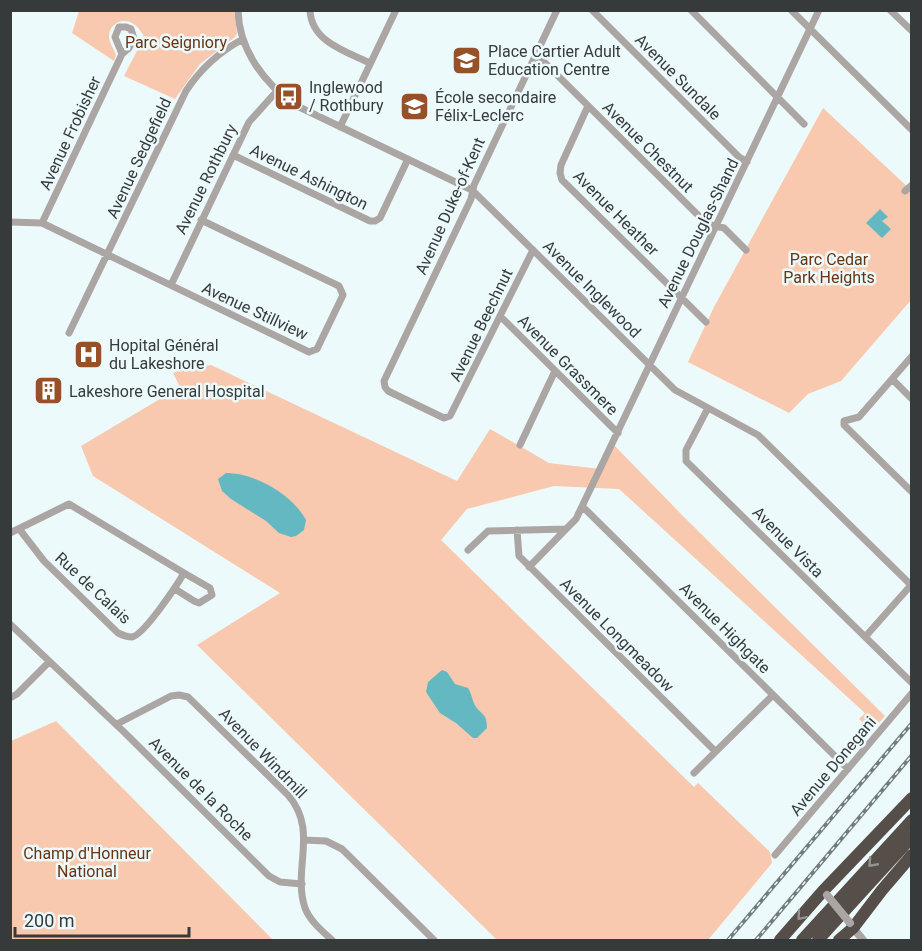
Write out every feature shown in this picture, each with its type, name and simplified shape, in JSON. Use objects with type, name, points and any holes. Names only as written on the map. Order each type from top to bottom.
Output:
[{"type":"highway","points":[[780,940],[912,798]]},
{"type":"highway","points":[[802,940],[912,820]]},
{"type":"highway","points":[[818,940],[912,837]]},
{"type":"highway","points":[[839,940],[912,855]]},
{"type":"street","points":[[238,10],[243,39]]},
{"type":"street","points":[[310,10],[317,33],[328,43],[370,63]]},
{"type":"street","points":[[340,127],[396,10]]},
{"type":"street","name":"Avenue Duke-of-Kent","points":[[454,412],[444,418],[388,391],[384,381],[471,199],[472,190],[557,10]]},
{"type":"street","name":"Avenue Sundale","points":[[592,10],[739,157],[747,162]]},
{"type":"street","points":[[692,10],[804,124]]},
{"type":"street","points":[[791,10],[912,130]]},
{"type":"street","name":"Avenue Douglas-Shand","points":[[529,567],[576,519],[819,10]]},
{"type":"street","points":[[890,10],[912,32]]},
{"type":"street","name":"Avenue Inglewood","points":[[243,39],[258,70],[276,92],[295,105],[472,190],[675,390],[758,435],[911,585]]},
{"type":"street","name":"Avenue Sedgefield","points":[[69,333],[186,91],[207,64],[223,50],[243,39]]},
{"type":"street","name":"Avenue Frobisher","points":[[42,223],[122,54]]},
{"type":"street","name":"Avenue Chestnut","points":[[536,54],[707,224],[724,228],[746,250]]},
{"type":"street","name":"Avenue Rothbury","points":[[171,285],[249,122],[276,92]]},
{"type":"street","name":"Avenue Heather","points":[[588,106],[561,165],[562,180],[706,322]]},
{"type":"street","name":"Avenue Ashington","points":[[232,155],[370,221],[380,218],[408,159]]},
{"type":"street","points":[[905,191],[912,185]]},
{"type":"street","name":"Avenue Stillview","points":[[10,222],[42,223],[309,352],[317,349],[343,295],[339,286],[201,220]]},
{"type":"street","name":"Avenue Beechnut","points":[[454,412],[533,250]]},
{"type":"street","name":"Avenue Grassmere","points":[[500,316],[618,433]]},
{"type":"street","points":[[912,356],[859,417],[844,421],[844,425],[851,433],[912,492]]},
{"type":"street","points":[[520,445],[555,371]]},
{"type":"street","points":[[892,379],[912,399]]},
{"type":"street","name":"Avenue Vista","points":[[708,408],[686,450],[686,461],[912,683]]},
{"type":"street","points":[[10,533],[69,504],[210,588],[212,595],[199,603],[175,589]]},
{"type":"street","name":"Avenue Highgate","points":[[582,507],[848,769]]},
{"type":"street","points":[[468,550],[488,531],[566,529]]},
{"type":"street","points":[[10,540],[20,530]]},
{"type":"street","name":"Rue de Calais","points":[[20,530],[44,561],[118,633],[124,636],[132,637],[144,629],[175,589],[184,573]]},
{"type":"street","name":"Avenue Longmeadow","points":[[517,530],[519,556],[715,751]]},
{"type":"street","points":[[866,637],[911,585]]},
{"type":"street","name":"Avenue de la Roche","points":[[10,624],[117,724],[269,876],[280,882],[302,884]]},
{"type":"street","points":[[10,698],[18,694],[49,662]]},
{"type":"street","name":"Avenue Donegani","points":[[775,855],[912,693]]},
{"type":"street","points":[[694,772],[772,694]]},
{"type":"street","name":"Avenue Windmill","points":[[117,724],[171,696],[188,697],[292,800],[301,818],[304,840],[303,900],[315,924],[332,940]]},
{"type":"street","points":[[304,840],[326,841],[342,849],[434,940]]},
{"type":"street","points":[[825,893],[863,940]]},
{"type":"green space","name":"Parc Seigniory","points":[[234,10],[237,34],[200,64],[175,99],[124,76],[144,37],[131,22],[118,22],[110,31],[110,41],[116,55],[114,61],[72,33],[79,11]]},
{"type":"green space","name":"Parc Cedar Park Heights","points":[[823,108],[911,190],[911,300],[841,381],[808,394],[789,413],[688,362],[714,307]]},
{"type":"green space","points":[[211,365],[457,481],[490,429],[549,463],[600,469],[613,444],[885,716],[872,731],[859,719],[865,713],[619,489],[554,486],[467,509],[441,540],[694,787],[698,783],[770,852],[772,863],[708,940],[497,940],[197,645],[280,593],[93,476],[81,446],[180,387],[173,373],[185,368]]},
{"type":"green space","name":"Champ d'Honneur National","points":[[56,721],[273,940],[11,940],[11,741]]},
{"type":"water","points":[[880,209],[888,217],[882,221],[891,229],[882,238],[866,223]]},
{"type":"water","points":[[226,473],[260,481],[282,494],[292,502],[306,520],[304,530],[291,537],[279,533],[266,521],[231,499],[222,491],[218,479]]},
{"type":"water","points":[[442,670],[447,672],[455,684],[468,688],[476,707],[485,718],[487,728],[477,738],[473,738],[440,713],[426,692],[428,682]]},
{"type":"railway","points":[[728,940],[912,723]]},
{"type":"railway","points":[[756,940],[912,755]]},
{"type":"place","name":"Place Cartier Adult Education Centre","points":[[467,60]]},
{"type":"place","name":"Inglewood / Rothbury","points":[[288,96]]},
{"type":"place","name":"École secondaire Félix-Leclerc","points":[[414,106]]},
{"type":"place","name":"Hopital Général du Lakeshore","points":[[88,354]]},
{"type":"place","name":"Lakeshore General Hospital","points":[[48,391]]}]
